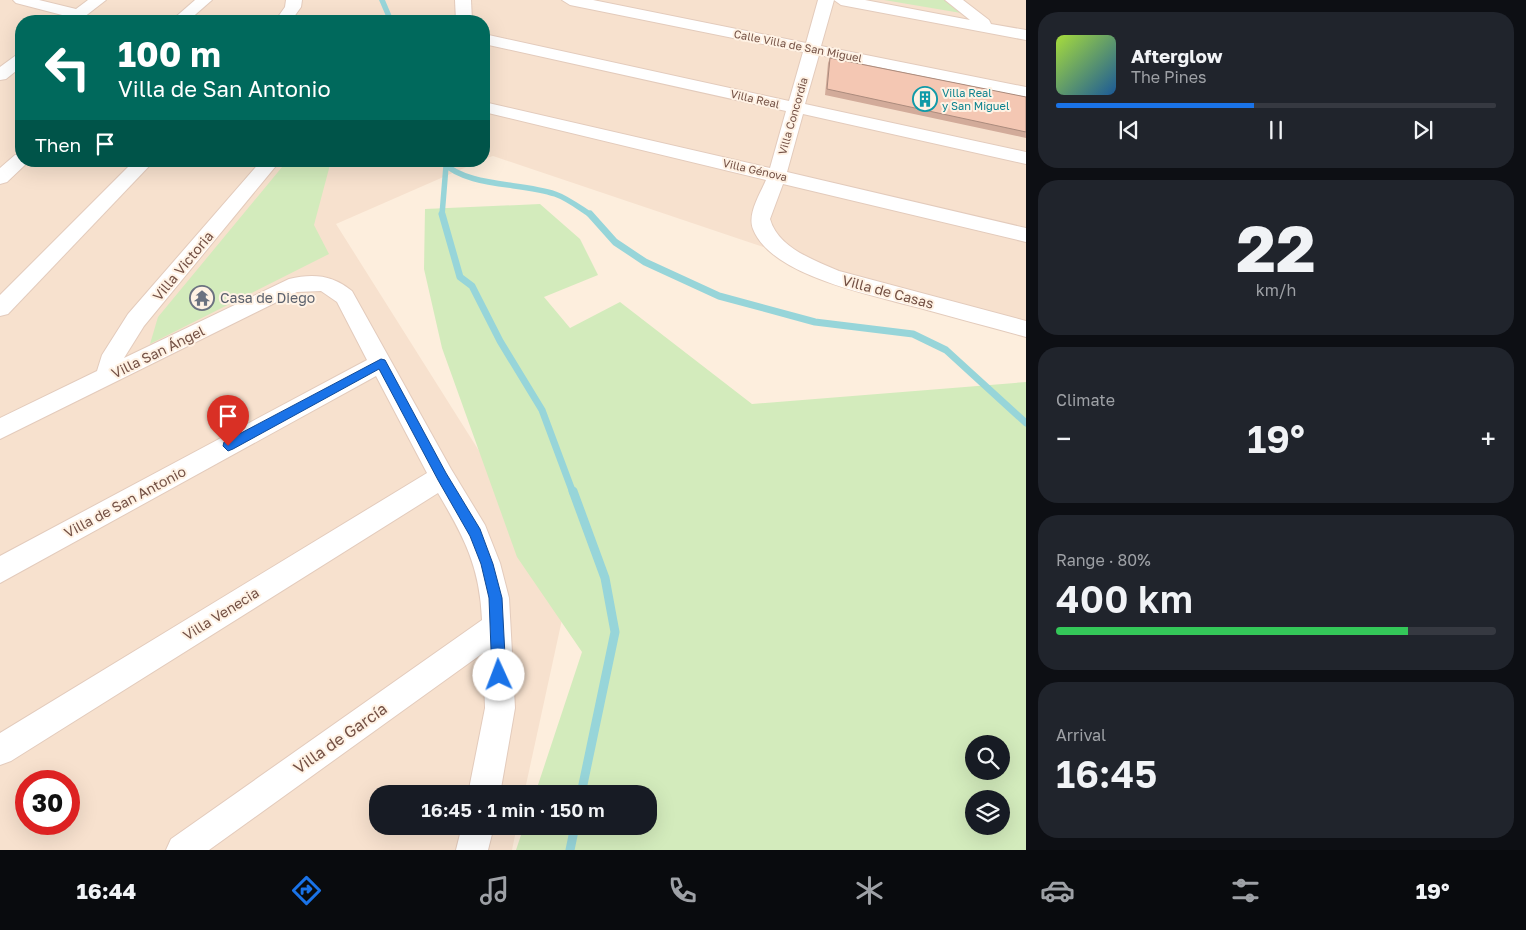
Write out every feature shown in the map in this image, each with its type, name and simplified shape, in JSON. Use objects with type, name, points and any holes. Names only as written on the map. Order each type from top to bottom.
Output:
[{"type":"street","points":[[21,0],[66,15]]},
{"type":"street","points":[[79,15],[98,0]]},
{"type":"street","points":[[186,15],[204,0]]},
{"type":"street","points":[[287,15],[293,7],[294,0]]},
{"type":"street","points":[[463,0],[464,15]]},
{"type":"street","name":"Calle Villa de San Miguel","points":[[570,0],[1026,92]]},
{"type":"street","name":"Villa Concordia","points":[[763,230],[760,219],[777,175],[826,0]]},
{"type":"street","points":[[841,0],[1026,35]]},
{"type":"street","points":[[953,0],[990,27]]},
{"type":"street","name":"Villa Real","points":[[490,41],[1026,158]]},
{"type":"street","name":"Villa Génova","points":[[490,107],[1026,235]]},
{"type":"street","points":[[0,178],[15,164]]},
{"type":"street","points":[[0,308],[139,167]]},
{"type":"street","name":"Villa Victoria","points":[[107,377],[110,360],[136,320],[267,167]]},
{"type":"street","name":"Villa de Casas","points":[[763,230],[786,254],[834,277],[1026,329]]},
{"type":"street","name":"Villa San Ángel","points":[[0,428],[289,287],[318,281],[329,284],[345,297],[381,363]]},
{"type":"street","points":[[381,363],[442,477],[476,534],[487,564],[495,598],[500,708],[486,785]]},
{"type":"street","name":"Villa de San Antonio","points":[[0,570],[381,363]]},
{"type":"street","name":"Villa Venecia","points":[[0,750],[442,477]]},
{"type":"street","name":"Villa de García","points":[[182,850],[497,626]]},
{"type":"street","points":[[472,850],[476,835]]},
{"type":"shaded area","points":[[0,0],[1026,0],[1026,322],[814,264],[493,156],[490,157],[490,15],[15,15],[15,167],[466,167],[336,224],[568,592],[526,785],[369,785],[369,835],[515,835],[512,850],[0,850]]},
{"type":"green space","points":[[884,0],[945,0],[961,13]]},
{"type":"green space","points":[[282,167],[329,167],[314,225],[329,254],[150,344],[158,317]]},
{"type":"green space","points":[[540,204],[580,239],[598,275],[544,297],[570,328],[620,302],[752,404],[1026,382],[1026,850],[516,850],[521,835],[657,835],[657,785],[538,785],[582,652],[517,557],[442,348],[424,269],[425,209]]},
{"type":"building","name":"Villa Real y San Miguel","points":[[830,58],[1026,97],[1026,132],[827,89]]},
{"type":"waterway","points":[[382,0],[388,15]]},
{"type":"waterway","points":[[442,214],[446,167]]},
{"type":"waterway","points":[[448,167],[465,176],[480,180],[555,194],[591,215]]},
{"type":"waterway","points":[[442,214],[460,277],[472,286],[500,341],[542,410],[573,493]]},
{"type":"waterway","points":[[591,215],[615,242],[645,262],[719,296],[815,322],[913,334],[946,350],[1026,423]]},
{"type":"waterway","points":[[573,491],[605,578],[615,632],[583,785]]},
{"type":"waterway","points":[[570,850],[573,835]]},
{"type":"place","name":"Villa Real y San Miguel","points":[[925,99]]},
{"type":"place","name":"Casa de Diego","points":[[202,298]]},
{"type":"route","points":[[228,446],[381,363],[442,477],[476,534],[487,564],[495,598],[499,675]]}]
